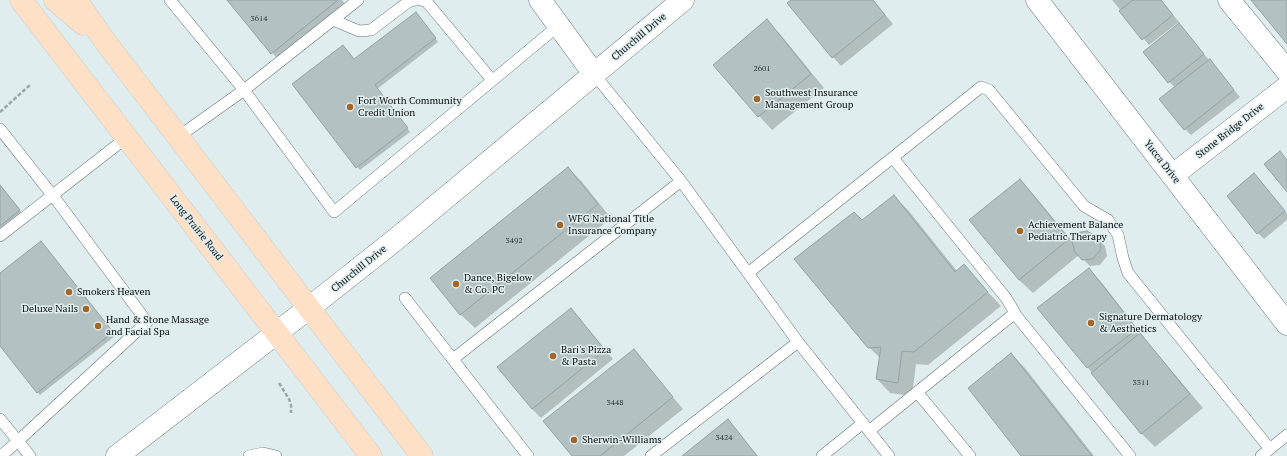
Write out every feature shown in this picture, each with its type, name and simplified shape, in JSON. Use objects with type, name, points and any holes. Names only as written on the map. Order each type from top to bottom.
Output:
[{"type":"main road","name":"Long Prairie Road","points":[[21,0],[371,456]]},
{"type":"main road","points":[[55,0],[107,44]]},
{"type":"main road","points":[[76,0],[107,44],[422,456]]},
{"type":"street","points":[[540,0],[594,74]]},
{"type":"street","name":"Churchill Drive","points":[[117,456],[310,308],[470,179],[683,0]]},
{"type":"street","name":"Yucca Drive","points":[[1037,0],[1287,324]]},
{"type":"street","points":[[1229,0],[1287,71]]},
{"type":"street","name":"Stone Bridge Drive","points":[[1173,175],[1287,87]]},
{"type":"lane","points":[[170,0],[244,90],[334,212],[558,26]]},
{"type":"lane","points":[[178,137],[244,90],[358,0]]},
{"type":"lane","points":[[333,20],[359,31],[370,30],[408,2],[415,0]]},
{"type":"lane","points":[[421,0],[426,1],[492,80]]},
{"type":"lane","points":[[594,74],[681,181],[798,342],[889,456]]},
{"type":"lane","points":[[748,273],[981,87],[989,90],[1084,206],[1108,220],[1118,235],[1128,273],[1265,452],[1287,435]]},
{"type":"lane","points":[[0,129],[53,196],[147,322],[1,456]]},
{"type":"lane","points":[[0,236],[126,138]]},
{"type":"lane","points":[[893,158],[1006,298],[1014,312],[1130,456]]},
{"type":"lane","points":[[453,359],[681,181]]},
{"type":"lane","points":[[405,298],[528,456]]},
{"type":"lane","points":[[822,456],[917,392],[1014,312]]},
{"type":"lane","points":[[651,456],[798,342]]},
{"type":"lane","points":[[917,392],[970,456]]},
{"type":"lane","points":[[0,419],[30,456]]},
{"type":"lane","points":[[249,456],[263,453],[276,456]]},
{"type":"path","points":[[0,112],[30,85]]},
{"type":"path","points":[[278,383],[289,399],[291,413]]},
{"type":"building","points":[[227,0],[338,0],[271,54]]},
{"type":"building","points":[[791,0],[873,0],[885,15],[832,58],[787,3]]},
{"type":"building","points":[[1133,0],[1161,0],[1173,15],[1142,40],[1119,11]]},
{"type":"building","points":[[1251,0],[1287,0],[1287,44]]},
{"type":"building","name":"Fort Worth Community Credit Union","points":[[416,12],[436,38],[375,85],[408,128],[356,168],[292,84],[343,45],[354,59]]},
{"type":"building","points":[[767,19],[811,74],[758,117],[713,65]]},
{"type":"building","points":[[1179,23],[1204,54],[1168,83],[1143,52]]},
{"type":"building","points":[[1210,59],[1234,90],[1184,130],[1159,99]]},
{"type":"building","points":[[1280,151],[1287,160],[1287,192],[1264,164]]},
{"type":"building","points":[[568,167],[598,204],[460,315],[430,278]]},
{"type":"building","points":[[1254,173],[1285,211],[1257,234],[1227,196]]},
{"type":"building","name":"Achievement Balance Pediatric Therapy","points":[[1020,179],[1069,239],[1019,280],[969,220]]},
{"type":"building","points":[[0,185],[20,210],[0,226]]},
{"type":"building","points":[[894,195],[955,272],[964,264],[988,292],[914,352],[902,351],[898,383],[876,379],[881,347],[868,348],[794,259],[854,212],[862,220]]},
{"type":"building","points":[[1087,231],[1099,238],[1101,249],[1093,259],[1082,260],[1075,252],[1072,242],[1076,233]]},
{"type":"building","points":[[41,241],[113,332],[37,393],[0,346],[0,273]]},
{"type":"building","name":"Signature Dermatology & Aesthetics","points":[[1089,268],[1137,329],[1087,368],[1037,308]]},
{"type":"building","points":[[571,308],[605,350],[532,409],[497,367]]},
{"type":"building","points":[[1140,333],[1190,394],[1141,434],[1091,373]]},
{"type":"building","points":[[634,349],[673,397],[600,456],[572,456],[543,421]]},
{"type":"building","points":[[1011,353],[1092,456],[1021,456],[968,388]]},
{"type":"building","points":[[728,419],[757,456],[682,456]]},
{"type":"place","name":"Southwest Insurance Management Group","points":[[757,99]]},
{"type":"place","name":"Fort Worth Community Credit Union","points":[[350,107]]},
{"type":"place","name":"WFG National Title Insurance Company","points":[[560,225]]},
{"type":"place","name":"Achievement Balance Pediatric Therapy","points":[[1020,231]]},
{"type":"place","name":"Dance, Bigelow & Co. PC","points":[[456,284]]},
{"type":"place","name":"Smokers Heaven","points":[[69,292]]},
{"type":"place","name":"Deluxe Nails","points":[[86,309]]},
{"type":"place","name":"Signature Dermatology & Aesthetics","points":[[1091,323]]},
{"type":"place","name":"Hand & Stone Massage and Facial Spa","points":[[98,326]]},
{"type":"place","name":"Bari's Pizza & Pasta","points":[[553,356]]},
{"type":"place","name":"Sherwin-Williams","points":[[574,440]]}]
